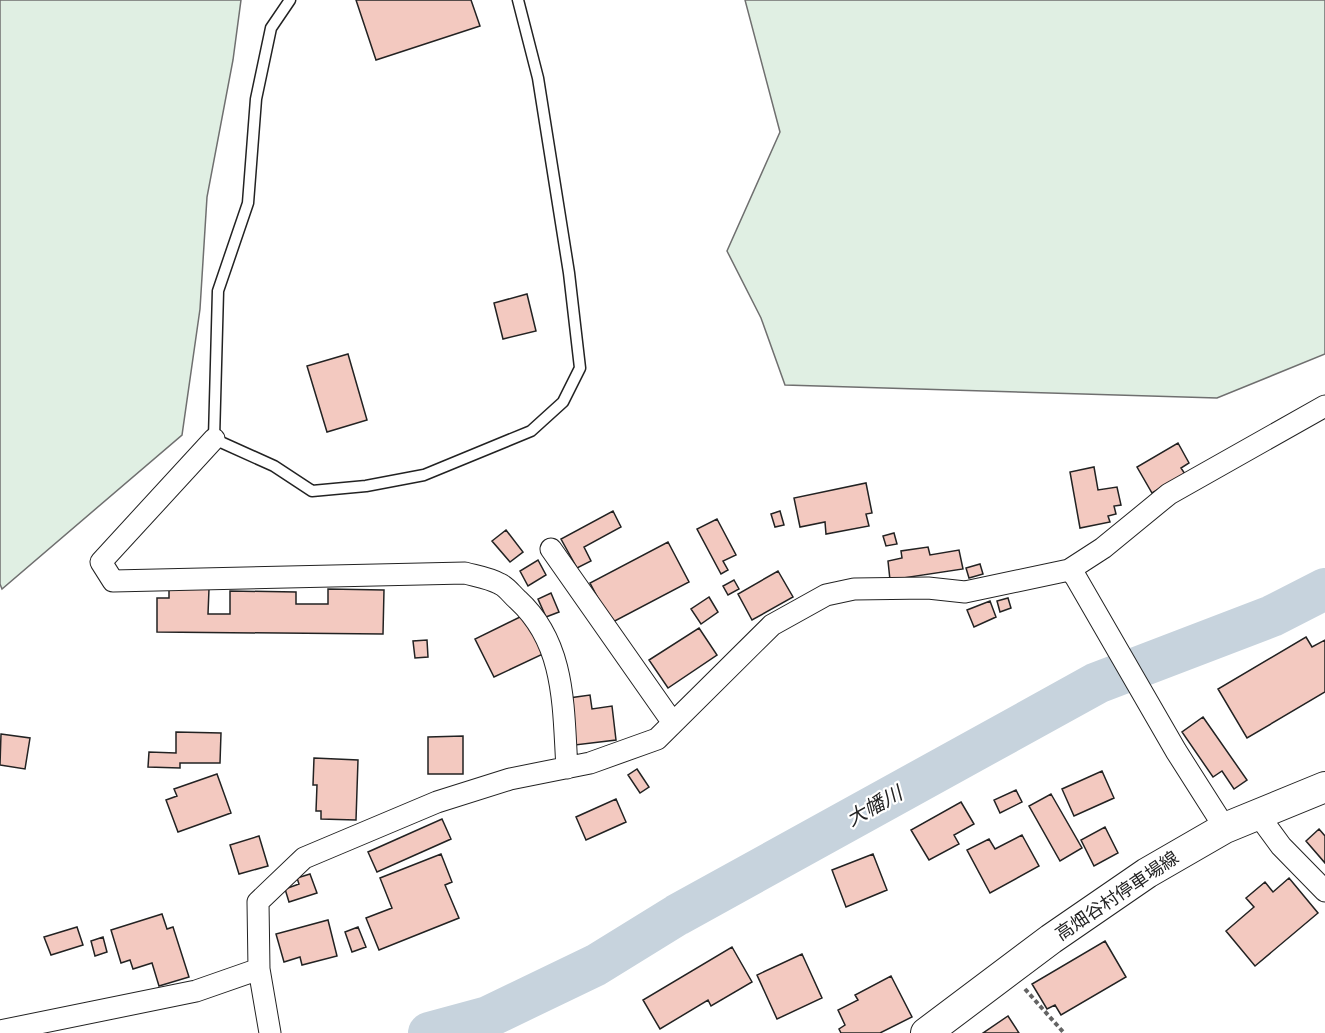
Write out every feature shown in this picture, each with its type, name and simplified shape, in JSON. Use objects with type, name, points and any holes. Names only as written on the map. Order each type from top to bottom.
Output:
[{"type":"main road","name":"高畑谷村停車場線","points":[[926,1033],[1147,873],[1225,828],[1325,788]]},
{"type":"street","points":[[270,1033],[259,969],[258,902],[304,858],[437,802],[510,779],[590,763],[657,739],[772,625],[826,595],[854,589],[928,588],[965,592],[1072,573],[1169,494],[1325,406]]},
{"type":"street","points":[[214,440],[101,562],[113,581],[465,573],[501,584],[530,611],[556,661],[562,694],[567,768]]},
{"type":"street","points":[[551,549],[673,723]]},
{"type":"street","points":[[1072,573],[1225,828]]},
{"type":"street","points":[[1258,816],[1281,846],[1325,891]]},
{"type":"street","points":[[0,1031],[196,991],[259,969]]},
{"type":"lane","points":[[290,0],[271,28],[256,99],[248,203],[218,291],[214,440],[274,466],[312,491],[366,486],[424,475],[531,431],[563,402],[580,368],[569,273],[538,78],[518,0]]},
{"type":"path","points":[[1010,970],[1064,1033]]},
{"type":"green space","points":[[0,0],[241,0],[233,60],[207,197],[200,309],[182,435],[2,589],[0,584]]},
{"type":"green space","points":[[745,0],[1325,0],[1325,354],[1217,398],[785,385],[761,318],[727,251],[780,132]]},
{"type":"building","points":[[356,0],[471,0],[480,26],[376,60]]},
{"type":"building","points":[[527,294],[536,331],[503,339],[494,303]]},
{"type":"building","points":[[348,354],[367,420],[327,432],[307,366]]},
{"type":"building","points":[[1178,443],[1189,463],[1181,468],[1185,474],[1152,493],[1137,467]]},
{"type":"building","points":[[1094,467],[1098,490],[1117,487],[1121,505],[1114,506],[1116,514],[1108,516],[1110,522],[1080,528],[1070,472]]},
{"type":"building","points":[[866,483],[872,513],[866,514],[869,526],[826,534],[825,522],[800,527],[794,498]]},
{"type":"building","points":[[613,511],[621,527],[584,547],[591,561],[577,568],[561,539]]},
{"type":"building","points":[[780,511],[784,525],[775,527],[771,514]]},
{"type":"building","points":[[717,519],[736,555],[723,561],[728,570],[721,574],[697,529]]},
{"type":"building","points":[[506,530],[523,552],[510,562],[492,541]]},
{"type":"building","points":[[894,533],[897,544],[886,546],[883,536]]},
{"type":"building","points":[[668,542],[689,582],[611,623],[590,583]]},
{"type":"building","points":[[928,547],[930,555],[959,550],[963,569],[890,580],[888,561],[902,558],[901,551]]},
{"type":"building","points":[[538,560],[546,575],[528,586],[520,571]]},
{"type":"building","points":[[980,564],[983,574],[969,578],[966,568]]},
{"type":"building","points":[[778,571],[793,597],[752,620],[738,594]]},
{"type":"building","points":[[734,580],[739,589],[728,595],[723,586]]},
{"type":"building","points":[[169,589],[209,589],[208,614],[230,614],[230,591],[296,592],[296,604],[328,604],[328,589],[384,590],[383,634],[157,632],[157,598],[169,598]]},
{"type":"building","points":[[551,593],[559,612],[546,617],[538,599]]},
{"type":"building","points":[[709,597],[718,612],[701,624],[691,609]]},
{"type":"building","points":[[1008,598],[1011,608],[1000,612],[997,601]]},
{"type":"building","points":[[990,601],[996,617],[974,627],[967,610]]},
{"type":"building","points":[[524,615],[543,654],[494,677],[475,639]]},
{"type":"building","points":[[699,628],[717,655],[668,688],[649,660]]},
{"type":"building","points":[[1306,637],[1312,647],[1325,640],[1325,692],[1247,738],[1218,689]]},
{"type":"building","points":[[427,640],[428,657],[415,658],[413,641]]},
{"type":"building","points":[[590,695],[592,709],[612,706],[616,740],[575,745],[569,698]]},
{"type":"building","points":[[1203,717],[1247,780],[1234,789],[1222,771],[1213,777],[1182,732]]},
{"type":"building","points":[[176,732],[221,733],[220,763],[180,763],[180,768],[148,767],[149,752],[176,753]]},
{"type":"building","points":[[1,734],[30,738],[25,769],[0,765]]},
{"type":"building","points":[[463,736],[463,774],[428,774],[428,737]]},
{"type":"building","points":[[314,758],[358,760],[356,820],[321,819],[321,811],[316,811],[317,785],[313,785]]},
{"type":"building","points":[[637,769],[649,787],[640,793],[628,775]]},
{"type":"building","points":[[1102,771],[1114,798],[1074,816],[1062,789]]},
{"type":"building","points":[[217,774],[231,813],[178,832],[166,800],[177,796],[174,789]]},
{"type":"building","points":[[1016,790],[1022,802],[1000,813],[994,800]]},
{"type":"building","points":[[1051,794],[1082,848],[1060,861],[1029,806]]},
{"type":"building","points":[[616,799],[626,822],[586,840],[576,817]]},
{"type":"building","points":[[961,802],[974,824],[954,835],[959,844],[929,860],[911,830]]},
{"type":"building","points":[[442,819],[451,839],[377,872],[368,852]]},
{"type":"building","points":[[1105,827],[1118,853],[1094,866],[1081,840]]},
{"type":"building","points":[[1319,829],[1325,836],[1325,863],[1306,841]]},
{"type":"building","points":[[1022,835],[1039,866],[990,893],[967,850],[989,839],[995,849]]},
{"type":"building","points":[[259,836],[268,866],[239,874],[230,845]]},
{"type":"building","points":[[441,854],[452,882],[445,885],[459,918],[379,950],[366,918],[392,908],[380,878]]},
{"type":"building","points":[[873,854],[887,890],[846,907],[832,870]]},
{"type":"building","points":[[310,874],[317,893],[289,902],[285,889],[299,884],[297,878]]},
{"type":"building","points":[[1289,878],[1318,913],[1255,966],[1226,931],[1254,907],[1246,898],[1265,882],[1273,892]]},
{"type":"building","points":[[162,914],[167,929],[173,927],[189,977],[159,986],[152,963],[133,969],[130,960],[121,963],[111,930]]},
{"type":"building","points":[[328,920],[337,956],[302,965],[300,957],[284,962],[276,934]]},
{"type":"building","points":[[77,927],[83,945],[51,955],[44,937]]},
{"type":"building","points":[[358,927],[366,947],[352,952],[345,932]]},
{"type":"building","points":[[103,937],[107,952],[95,956],[91,941]]},
{"type":"building","points":[[1105,941],[1126,977],[1061,1015],[1055,1005],[1047,1009],[1032,984]]},
{"type":"building","points":[[732,947],[752,982],[711,1006],[708,1000],[660,1029],[643,1000]]},
{"type":"building","points":[[802,954],[822,998],[777,1019],[757,975]]},
{"type":"building","points":[[891,976],[912,1017],[880,1033],[841,1033],[839,1029],[845,1025],[838,1010],[858,1000],[855,995]]},
{"type":"building","points":[[1008,1016],[1019,1033],[983,1033]]},
{"type":"waterway","name":"大幡川","points":[[429,1033],[488,1017],[596,965],[677,915],[1097,683],[1272,616],[1325,589]]}]
